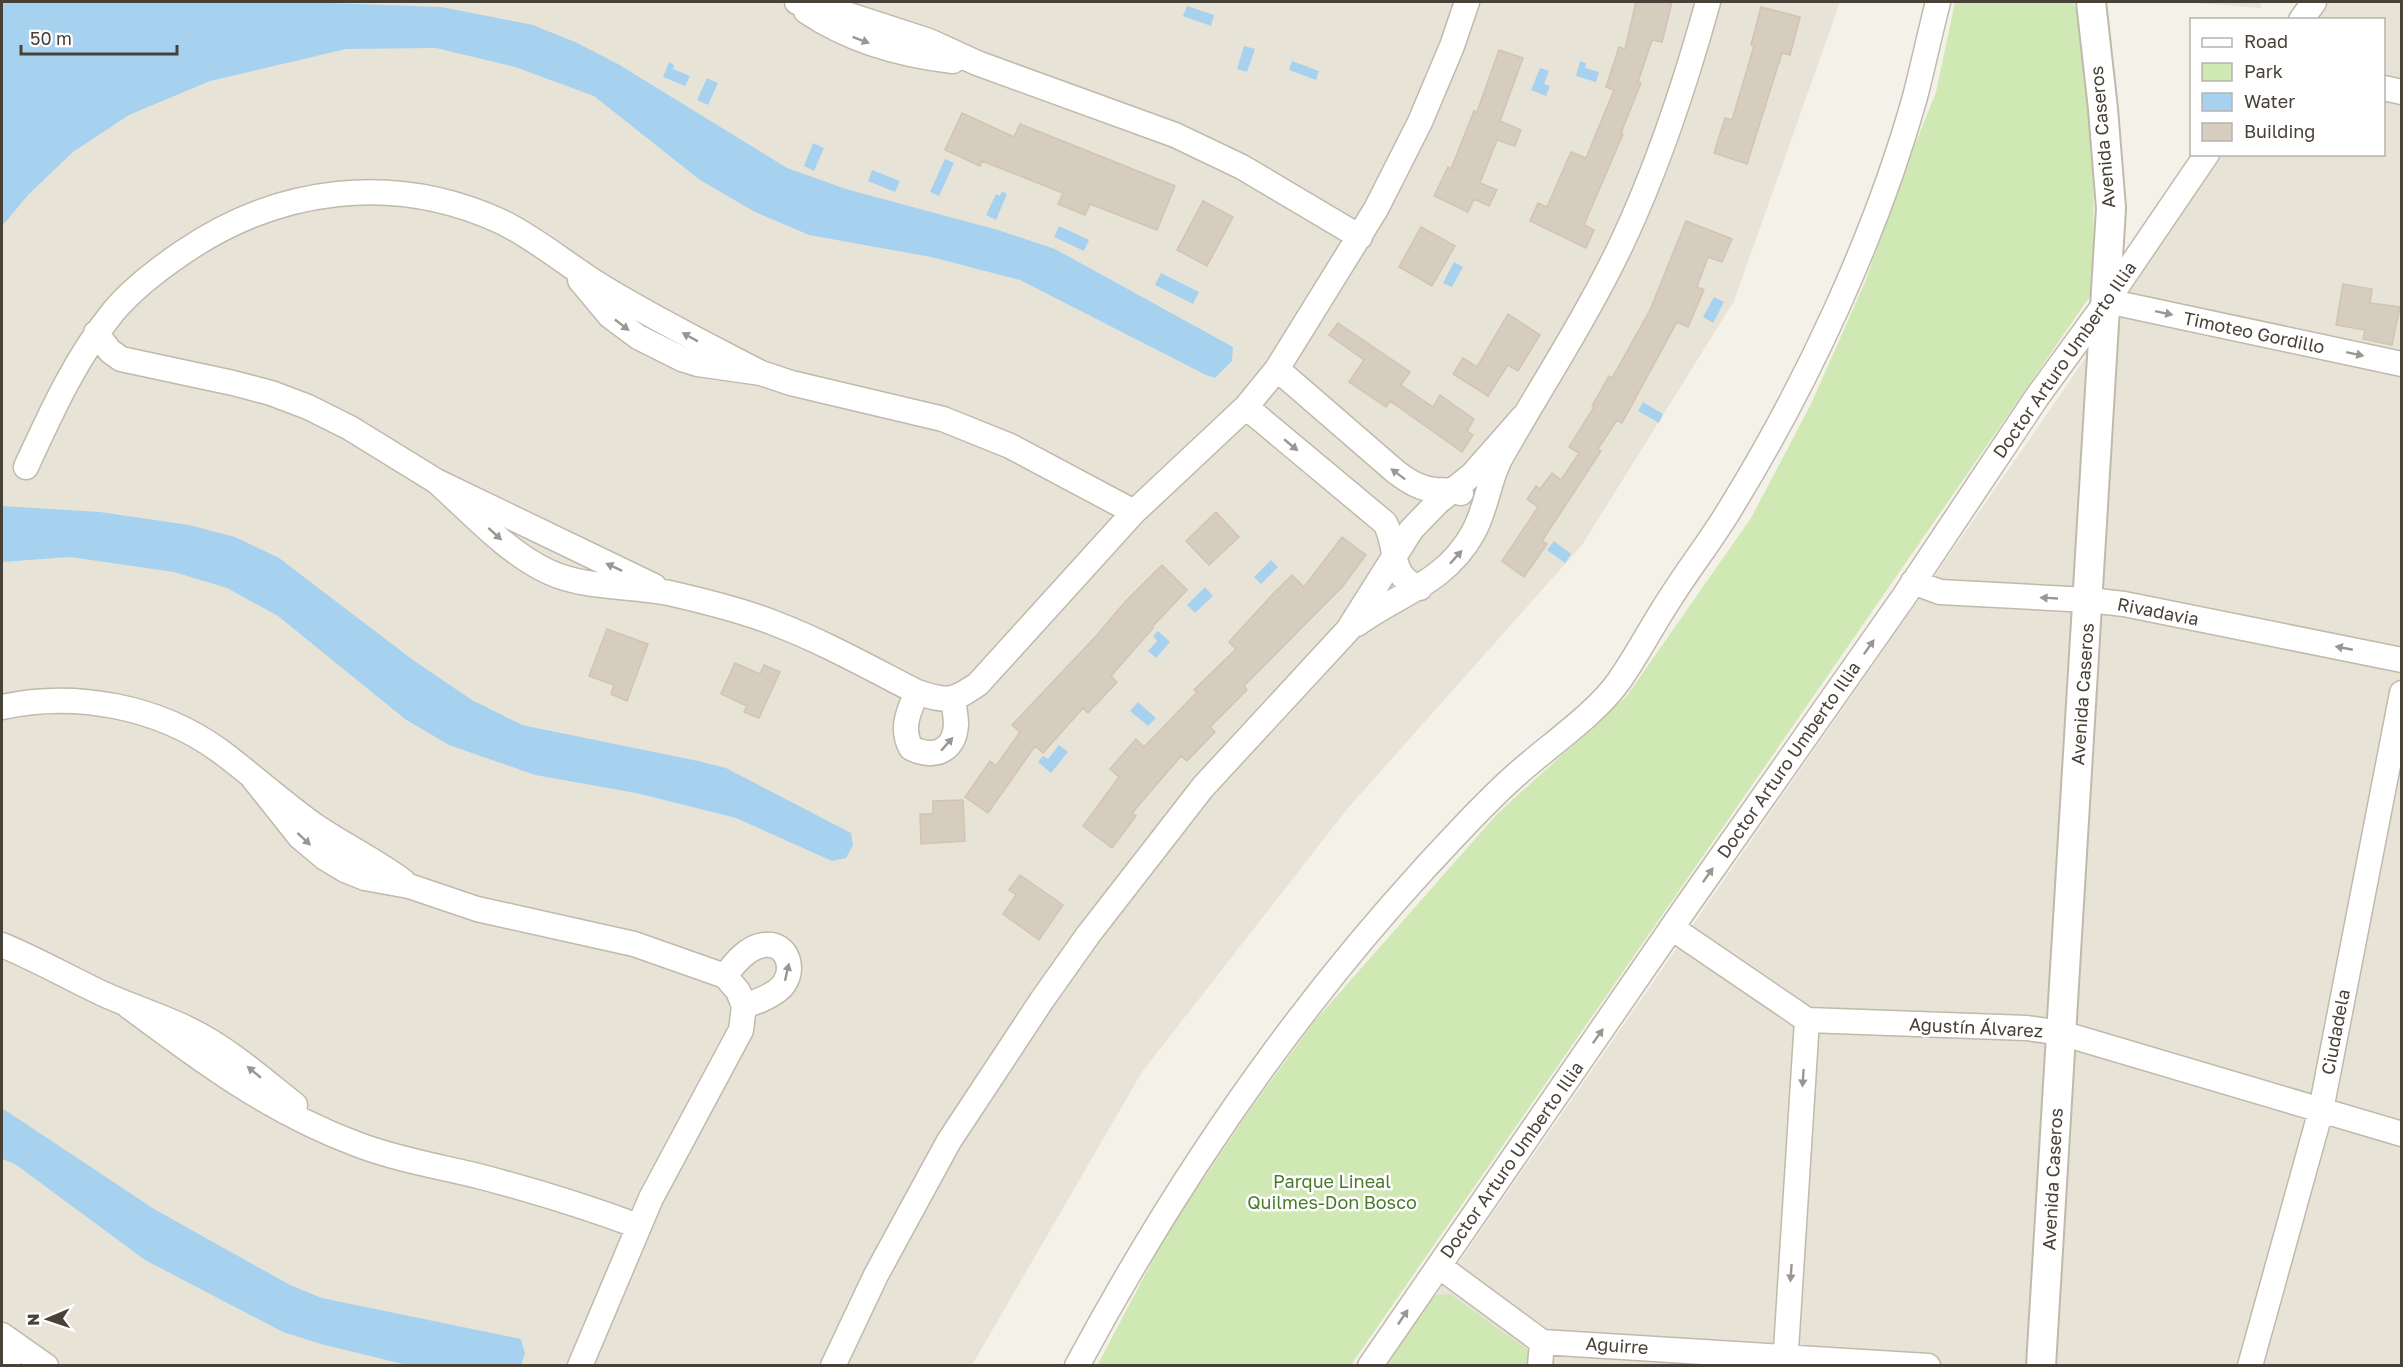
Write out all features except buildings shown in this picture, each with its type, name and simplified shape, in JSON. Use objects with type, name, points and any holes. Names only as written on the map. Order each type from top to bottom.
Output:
[{"type":"street","points":[[792,2],[821,22],[841,32],[888,49],[924,57],[977,63]]},
{"type":"street","points":[[797,2],[831,9],[928,41],[977,63],[1164,131],[1211,151],[1300,200],[1360,237]]},
{"type":"street","points":[[436,481],[507,545],[531,563],[551,573],[618,588],[667,593],[743,613],[781,626],[839,651],[917,692],[936,698],[952,699],[978,684],[1134,512],[1246,407],[1277,369],[1376,209],[1420,122],[1452,46],[1467,2]]},
{"type":"street","points":[[1348,630],[1371,614],[1420,588],[1458,555],[1473,534],[1481,517],[1493,472],[1523,417],[1578,327],[1621,245],[1642,198],[1662,150],[1687,78],[1707,2]]},
{"type":"street","points":[[1077,1365],[1134,1263],[1198,1160],[1239,1098],[1316,997],[1397,899],[1477,812],[1514,776],[1600,702],[1618,683],[1663,609],[1730,509],[1789,404],[1827,328],[1859,253],[1888,180],[1915,97],[1938,2]]},
{"type":"street","points":[[2302,18],[2314,2]]},
{"type":"street","name":"Avenida Caseros","points":[[2042,1365],[2111,208],[2109,168],[2089,9]]},
{"type":"street","points":[[2385,88],[2402,92]]},
{"type":"street","name":"Doctor Arturo Umberto Illia","points":[[1370,1365],[2206,156]]},
{"type":"street","points":[[26,467],[57,400],[81,355],[96,333],[133,291],[167,264],[207,236],[248,215],[284,203],[322,195],[393,193],[434,200],[501,222],[524,235],[569,266],[610,316],[638,337],[665,352],[698,364],[761,373],[801,385],[916,411],[967,427],[1010,446],[1134,512]]},
{"type":"street","name":"Timoteo Gordillo","points":[[2107,301],[2402,364]]},
{"type":"street","points":[[96,333],[110,351],[121,359],[271,393],[308,407],[350,428],[436,481],[667,593]]},
{"type":"street","points":[[1277,369],[1403,477],[1418,486],[1434,490],[1453,490],[1473,501],[1481,517]]},
{"type":"street","points":[[1246,407],[1385,523],[1391,534],[1394,556],[1402,577],[1411,585],[1420,588]]},
{"type":"street","points":[[833,1365],[876,1275],[944,1150],[1042,1000],[1131,878],[1203,788],[1348,630],[1394,556],[1424,515],[1473,474],[1523,417]]},
{"type":"street","name":"Rivadavia","points":[[1913,582],[1940,592],[2124,604],[2402,660]]},
{"type":"street","points":[[917,692],[905,722],[905,732],[911,748],[921,753],[939,752],[947,747],[954,736],[956,723],[952,699]]},
{"type":"street","name":"Ciudadela","points":[[2250,1365],[2321,1110],[2402,693]]},
{"type":"street","points":[[2,707],[54,700],[79,701],[116,706],[148,715],[202,740],[219,751],[253,778],[300,837],[325,858],[365,878],[410,886],[477,909],[634,944],[725,976],[738,991],[744,1006],[741,1030],[651,1198],[580,1365]]},
{"type":"street","points":[[1672,928],[1807,1020],[1786,1361]]},
{"type":"street","points":[[2,945],[49,965],[127,1005],[239,1087],[333,1134],[383,1152],[546,1194],[638,1226]]},
{"type":"street","points":[[725,976],[736,962],[753,948],[773,945],[786,955],[789,962],[789,976],[784,984],[763,1000],[744,1006]]},
{"type":"street","name":"Agustín Álvarez","points":[[1807,1020],[2027,1028],[2061,1034],[2402,1134]]},
{"type":"street","name":"Aguirre","points":[[1439,1266],[1541,1354],[1929,1365]]},
{"type":"street","points":[[2,1335],[46,1365]]},
{"type":"street","points":[[2,1360],[9,1365]]},
{"type":"shaded area","points":[[2,2],[1840,2],[1734,301],[1582,545],[1348,808],[1142,1072],[972,1365],[2,1366]]},
{"type":"shaded area","points":[[2185,2],[2261,2],[2261,8]]},
{"type":"shaded area","points":[[2325,2],[2401,2],[2401,1365],[1387,1366],[2065,388],[2220,156],[2385,156],[2385,18],[2314,18]]},
{"type":"green space","name":"Parque Lineal Quilmes-Don Bosco","points":[[1955,2],[2073,2],[2094,130],[2093,292],[1351,1365],[1097,1366],[1167,1233],[1245,1117],[1313,1023],[1498,813],[1626,697],[1751,518],[1811,404],[1865,282],[1936,92]]},
{"type":"green space","points":[[1450,1294],[1529,1351],[1528,1365],[1383,1366],[1432,1296]]},
{"type":"water","points":[[2,2],[304,2],[442,7],[533,25],[575,42],[618,64],[787,168],[846,189],[998,230],[1055,249],[1233,347],[1232,361],[1215,378],[1020,280],[931,257],[809,235],[755,212],[700,180],[594,96],[515,67],[436,48],[346,49],[210,81],[129,115],[73,152],[29,194],[2,226]]},
{"type":"water","points":[[1187,6],[1214,15],[1211,26],[1183,16]]},
{"type":"water","points":[[1244,46],[1255,49],[1247,72],[1237,69]]},
{"type":"water","points":[[1292,61],[1319,71],[1316,80],[1289,70]]},
{"type":"water","points":[[1580,61],[1586,63],[1585,68],[1599,72],[1596,82],[1576,76]]},
{"type":"water","points":[[669,62],[674,65],[673,69],[690,76],[685,86],[663,77]]},
{"type":"water","points":[[1540,68],[1549,71],[1544,84],[1550,86],[1546,96],[1531,90]]},
{"type":"water","points":[[707,78],[718,83],[708,105],[697,100]]},
{"type":"water","points":[[813,143],[824,148],[814,171],[804,166]]},
{"type":"water","points":[[945,159],[954,163],[939,196],[930,192]]},
{"type":"water","points":[[872,170],[900,181],[895,192],[868,181]]},
{"type":"water","points":[[1002,191],[1007,194],[996,220],[986,215],[996,194],[1000,196]]},
{"type":"water","points":[[1059,226],[1089,240],[1084,251],[1054,237]]},
{"type":"water","points":[[1454,262],[1463,267],[1452,287],[1443,283]]},
{"type":"water","points":[[1161,273],[1199,292],[1193,304],[1155,285]]},
{"type":"water","points":[[1714,297],[1724,302],[1713,323],[1703,317]]},
{"type":"water","points":[[1643,402],[1663,414],[1659,423],[1638,411]]},
{"type":"water","points":[[2,506],[100,512],[189,525],[235,537],[279,558],[413,660],[472,700],[522,725],[726,768],[851,833],[853,845],[846,858],[832,861],[736,818],[636,793],[535,775],[449,745],[405,719],[278,616],[227,588],[174,572],[70,557],[2,562]]},
{"type":"water","points":[[1554,541],[1571,554],[1565,563],[1547,550]]},
{"type":"water","points":[[1271,560],[1278,567],[1261,584],[1254,577]]},
{"type":"water","points":[[1205,587],[1213,596],[1195,613],[1187,605]]},
{"type":"water","points":[[1158,631],[1170,642],[1156,658],[1148,651],[1157,641],[1153,636]]},
{"type":"water","points":[[1138,702],[1156,718],[1148,726],[1130,711]]},
{"type":"water","points":[[1059,745],[1068,752],[1051,773],[1038,762],[1043,756],[1048,759]]},
{"type":"water","points":[[2,1108],[154,1209],[290,1285],[322,1298],[521,1339],[525,1354],[521,1365],[407,1365],[321,1344],[283,1332],[145,1260],[15,1164],[2,1159]]}]
